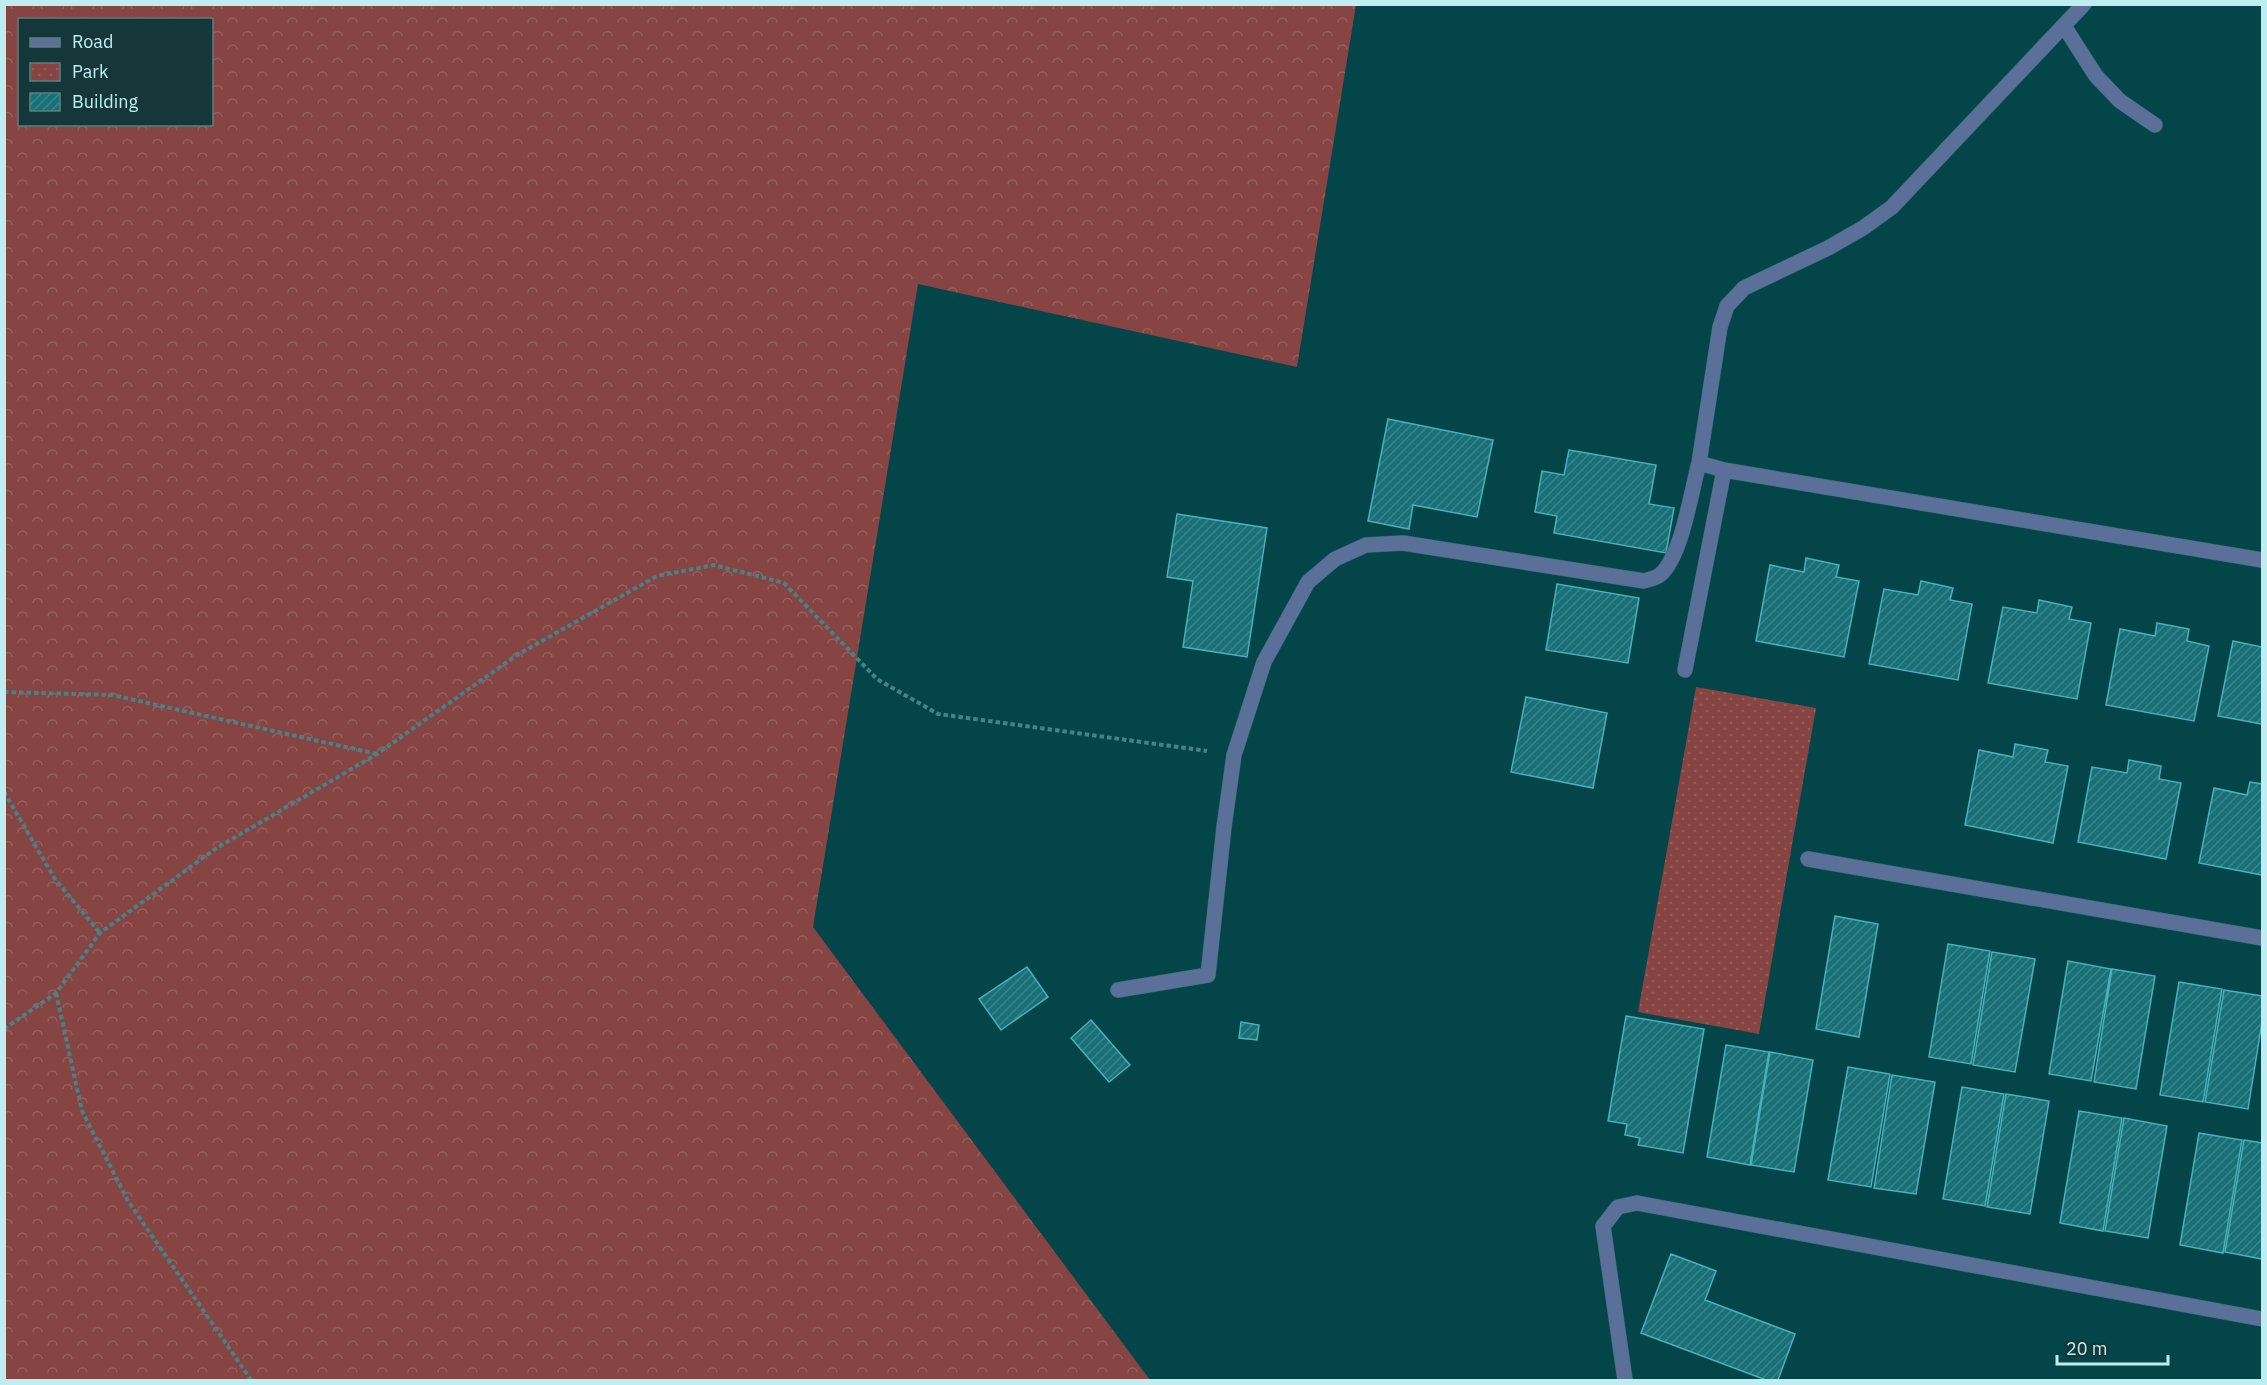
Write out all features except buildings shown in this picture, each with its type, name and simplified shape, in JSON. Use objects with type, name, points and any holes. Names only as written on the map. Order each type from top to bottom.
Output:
[{"type":"street","points":[[1118,990],[1208,975],[1234,755],[1264,662],[1308,582],[1335,559],[1366,546],[1403,543],[1644,581],[1659,576],[1670,565],[1677,547],[1699,463],[1720,327],[1727,306],[1744,288],[1828,248],[1863,228],[1892,207],[2084,4]]},
{"type":"street","points":[[2064,26],[2096,76],[2120,102],[2155,125]]},
{"type":"street","points":[[1699,463],[1724,470],[2262,560]]},
{"type":"street","points":[[1685,670],[1724,470]]},
{"type":"street","points":[[1808,860],[2262,938]]},
{"type":"street","points":[[1626,1380],[1603,1226],[1618,1207],[1637,1203],[2262,1319]]},
{"type":"path","points":[[4,1029],[56,993],[100,933],[215,849],[377,754],[517,655],[657,576],[714,565],[784,583],[878,679],[938,714],[1234,755]]},
{"type":"path","points":[[4,692],[112,696],[377,754]]},
{"type":"path","points":[[4,792],[56,879],[100,933]]},
{"type":"path","points":[[56,993],[82,1111],[128,1201],[251,1380]]},
{"type":"green space","points":[[5,4],[1356,5],[1297,367],[918,284],[813,927],[1150,1380],[5,1380]]},
{"type":"green space","points":[[1696,687],[1816,708],[1759,1034],[1638,1012]]}]
